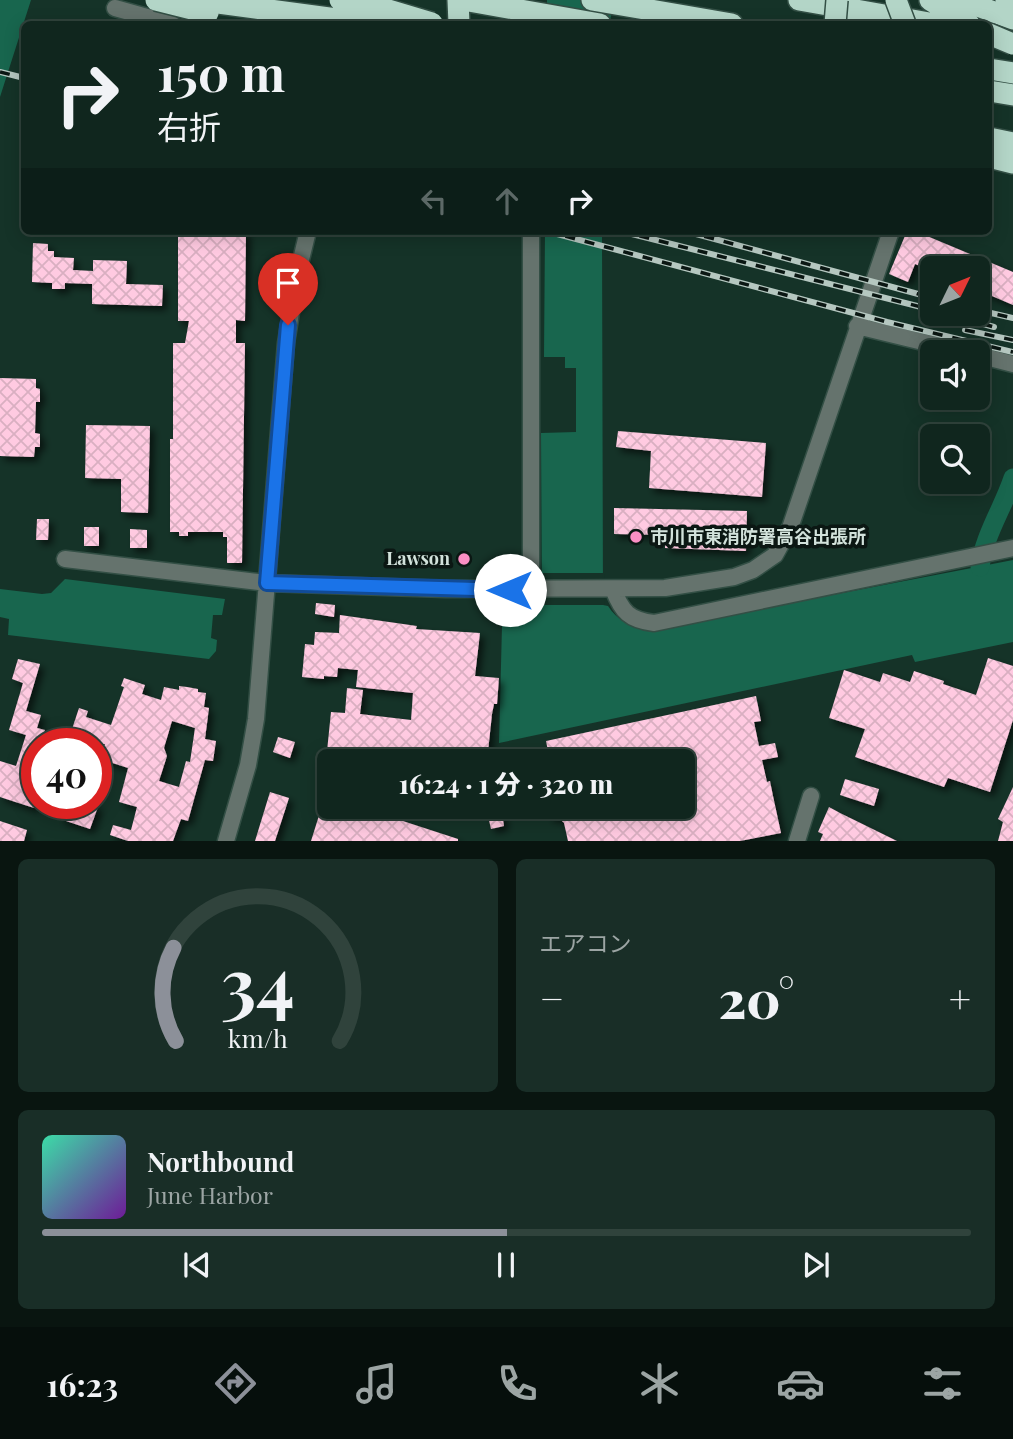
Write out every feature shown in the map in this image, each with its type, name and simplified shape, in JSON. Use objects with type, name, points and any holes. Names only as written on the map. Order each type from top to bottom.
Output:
[{"type":"highway","points":[[156,0],[216,15],[261,21]]},
{"type":"highway","points":[[196,0],[352,21]]},
{"type":"highway","points":[[340,21],[339,0],[385,9],[425,21]]},
{"type":"highway","points":[[353,0],[356,21]]},
{"type":"highway","points":[[459,21],[460,0],[582,21]]},
{"type":"highway","points":[[592,0],[714,21]]},
{"type":"highway","points":[[799,0],[918,21]]},
{"type":"highway","points":[[835,21],[837,0]]},
{"type":"highway","points":[[896,0],[904,21]]},
{"type":"highway","points":[[930,0],[964,21]]},
{"type":"highway","points":[[961,0],[1009,9]]},
{"type":"highway","points":[[992,35],[1013,41]]},
{"type":"highway","points":[[992,70],[1013,73]]},
{"type":"highway","points":[[992,92],[1013,95]]},
{"type":"highway","points":[[992,150],[1013,134]]},
{"type":"highway","points":[[992,151],[1013,143]]},
{"type":"highway","points":[[992,153],[1013,163]]},
{"type":"highway","points":[[992,155],[1013,176]]},
{"type":"street","points":[[180,0],[180,21]]},
{"type":"street","points":[[367,21],[371,0]]},
{"type":"street","points":[[115,8],[161,21]]},
{"type":"street","points":[[226,841],[253,744],[286,344],[295,286],[307,235]]},
{"type":"street","points":[[531,235],[536,590]]},
{"type":"street","points":[[65,559],[267,583],[536,590],[665,588],[734,577],[753,570],[775,555],[790,528],[890,235]]},
{"type":"street","points":[[857,326],[920,341]]},
{"type":"street","points":[[990,358],[1013,364]]},
{"type":"street","points":[[609,589],[626,613],[648,622],[661,623],[1012,548]]},
{"type":"street","points":[[797,841],[811,796]]},
{"type":"shaded area","points":[[0,0],[31,0],[24,21],[21,21],[21,31],[0,97]]},
{"type":"shaded area","points":[[547,0],[615,0],[610,21],[547,21]]},
{"type":"shaded area","points":[[545,235],[602,235],[603,605],[608,606],[625,622],[646,631],[1013,560],[1013,642],[915,662],[912,655],[499,743],[502,626],[505,622],[520,617],[532,605],[542,605],[541,433],[576,432],[576,368],[565,368],[565,357],[544,357]]},
{"type":"shaded area","points":[[65,579],[225,599],[222,615],[213,615],[211,638],[217,640],[216,651],[209,659],[8,635],[9,619],[0,617],[0,589],[51,593]]},
{"type":"pier","points":[[541,573],[605,573],[604,605],[540,605]]},
{"type":"building","points":[[178,235],[246,235],[245,321],[236,320],[236,343],[245,343],[242,563],[227,563],[227,537],[223,537],[223,532],[188,532],[188,536],[179,536],[179,532],[170,532],[173,343],[185,343],[189,321],[178,321]]},
{"type":"building","points":[[905,235],[925,235],[975,256],[920,256],[920,266],[915,264],[908,282],[889,274]]},
{"type":"building","points":[[33,243],[48,244],[48,251],[54,251],[54,257],[74,258],[73,270],[93,271],[93,260],[127,261],[126,284],[163,285],[162,306],[92,304],[92,284],[65,283],[65,289],[52,289],[52,283],[32,282]]},
{"type":"building","points":[[990,262],[1013,272],[1013,305],[990,295]]},
{"type":"building","points":[[0,378],[36,379],[36,388],[40,389],[40,402],[36,402],[35,433],[40,434],[40,447],[35,447],[34,457],[0,456]]},
{"type":"building","points":[[86,425],[150,426],[148,513],[121,512],[121,479],[85,478]]},
{"type":"building","points":[[618,431],[766,443],[762,497],[649,488],[651,451],[616,447]]},
{"type":"building","points":[[614,508],[747,511],[746,551],[665,548],[666,535],[614,534]]},
{"type":"building","points":[[37,519],[49,519],[48,540],[36,540]]},
{"type":"building","points":[[84,527],[99,527],[99,546],[84,546]]},
{"type":"building","points":[[130,529],[147,530],[147,548],[130,548]]},
{"type":"building","points":[[316,603],[335,605],[334,617],[315,614]]},
{"type":"building","points":[[340,615],[417,626],[416,629],[480,633],[475,676],[499,678],[488,749],[327,749],[331,712],[345,713],[347,688],[363,690],[360,714],[411,720],[413,693],[356,687],[358,670],[338,668],[337,677],[324,676],[324,679],[302,677],[305,644],[314,645],[315,632],[339,633]]},
{"type":"building","points":[[988,658],[1013,666],[1013,720],[990,792],[948,778],[944,787],[855,757],[865,729],[829,718],[844,670],[880,682],[883,673],[910,682],[914,671],[976,695]]},
{"type":"building","points":[[18,659],[40,664],[26,711],[41,715],[37,728],[21,728],[21,734],[9,730],[23,683],[12,679]]},
{"type":"building","points":[[124,678],[145,685],[142,694],[161,700],[164,687],[179,690],[179,686],[187,687],[206,693],[204,707],[209,708],[205,739],[216,741],[213,761],[205,760],[188,821],[181,819],[173,841],[128,841],[110,835],[113,825],[131,830],[137,807],[119,802],[128,768],[112,763],[112,728],[72,728],[79,708],[88,711],[86,717],[111,725],[124,687],[121,686]],"holes":[[[172,721],[195,728],[190,762],[186,761],[179,787],[159,781],[167,756],[164,748]]]},
{"type":"building","points":[[756,696],[761,721],[754,722],[759,746],[775,743],[778,757],[762,760],[767,782],[770,781],[781,833],[740,841],[568,841],[564,823],[560,819],[695,819],[695,749],[548,749],[546,741]]},
{"type":"building","points":[[278,737],[295,742],[290,758],[273,752]]},
{"type":"building","points":[[21,750],[21,804],[0,797],[0,761],[16,766]]},
{"type":"building","points":[[845,779],[879,789],[874,806],[840,795]]},
{"type":"building","points":[[1013,787],[1013,841],[998,841],[1003,822],[998,819]]},
{"type":"building","points":[[270,792],[289,798],[275,841],[255,841]]},
{"type":"building","points":[[829,807],[897,841],[820,841],[823,834],[818,832]]},
{"type":"building","points":[[60,819],[94,819],[90,829]]},
{"type":"building","points":[[318,819],[397,819],[458,839],[458,841],[311,841]]},
{"type":"building","points":[[489,819],[503,819],[504,826],[491,829]]},
{"type":"building","points":[[0,821],[27,830],[24,841],[0,841]]},
{"type":"waterway","points":[[980,567],[985,544],[1013,478]]},
{"type":"railway","points":[[0,72],[21,77]]},
{"type":"railway","points":[[561,235],[887,322],[1013,352]]},
{"type":"railway","points":[[636,235],[920,307]]},
{"type":"railway","points":[[700,235],[920,294]]},
{"type":"railway","points":[[990,313],[1013,318]]},
{"type":"railway","points":[[990,326],[994,327]]},
{"type":"railway","points":[[965,330],[1013,340]]},
{"type":"place","name":"市川市東消防署高谷出張所","points":[[636,537]]},
{"type":"place","name":"Lawson","points":[[464,559]]},
{"type":"route","points":[[288,325],[267,583],[510,590]]}]
